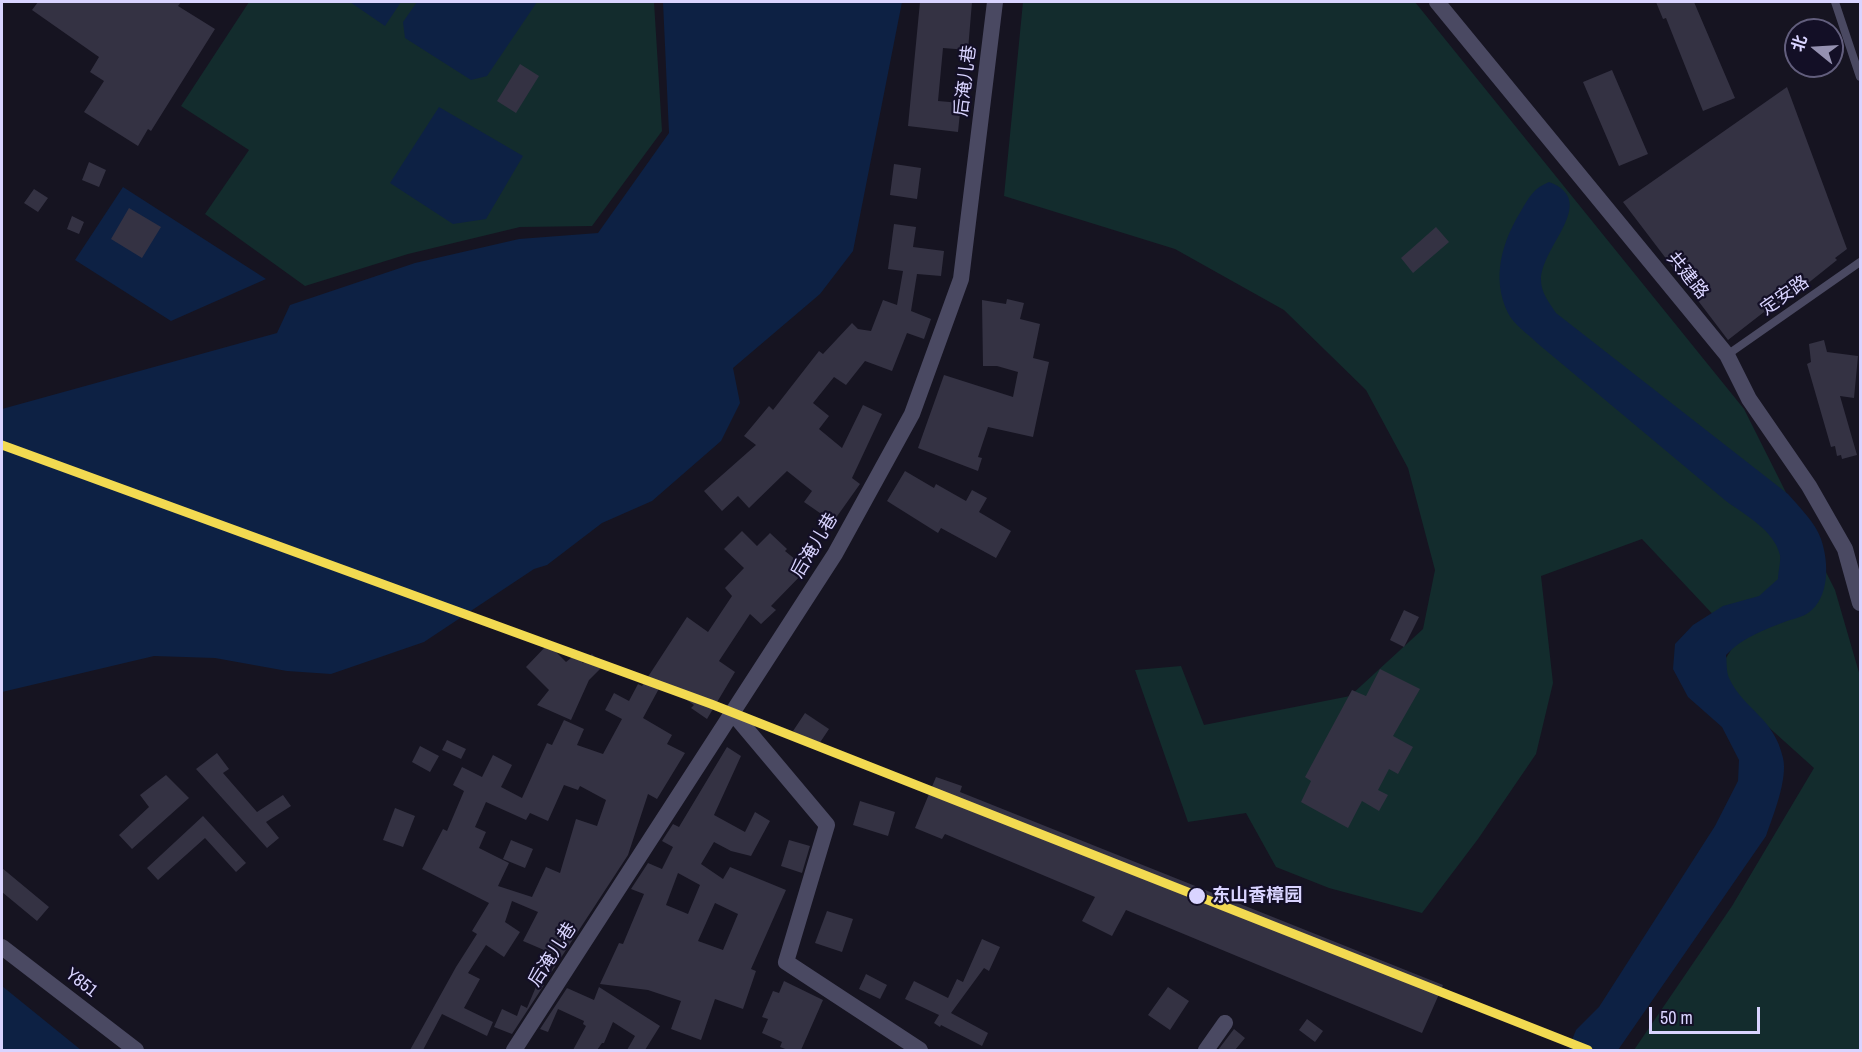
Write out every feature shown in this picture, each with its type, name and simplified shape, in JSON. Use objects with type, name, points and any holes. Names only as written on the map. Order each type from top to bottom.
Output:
[{"type":"street","name":"后淹儿巷","points":[[514,1050],[835,554],[912,414],[961,279],[995,2]]},
{"type":"street","name":"共建路","points":[[1437,2],[1727,355],[1749,399],[1809,486],[1845,549],[1860,603]]},
{"type":"street","points":[[732,712],[827,825],[786,962],[920,1050]]},
{"type":"street","name":"Y851","points":[[2,946],[136,1050]]},
{"type":"street","points":[[1206,1050],[1225,1023]]},
{"type":"lane","points":[[1835,2],[1860,77]]},
{"type":"lane","name":"定安路","points":[[1727,355],[1860,262]]},
{"type":"green space","points":[[249,2],[654,2],[662,131],[592,226],[520,227],[408,254],[305,286],[205,214],[249,150],[181,106]]},
{"type":"green space","name":"东山香樟园","points":[[1023,2],[1415,2],[1744,409],[1835,590],[1860,676],[1860,1050],[1634,1050],[1732,906],[1814,768],[1714,678],[1737,640],[1642,539],[1541,576],[1553,683],[1536,754],[1478,839],[1422,913],[1329,888],[1276,867],[1246,813],[1188,822],[1135,670],[1181,666],[1204,725],[1350,696],[1423,629],[1435,570],[1408,468],[1366,390],[1284,310],[1175,249],[1004,196]]},
{"type":"water","points":[[350,2],[401,2],[385,26]]},
{"type":"water","points":[[417,2],[537,2],[487,76],[471,80],[405,38],[403,22]]},
{"type":"water","points":[[663,2],[902,2],[853,251],[820,294],[733,368],[740,403],[721,441],[652,501],[602,523],[547,565],[534,569],[424,642],[331,674],[287,671],[215,658],[154,656],[2,692],[2,409],[277,333],[290,305],[415,263],[519,239],[598,233],[669,133]]},
{"type":"water","points":[[439,107],[523,156],[486,219],[453,224],[390,183]]},
{"type":"water","points":[[1549,182],[1563,190],[1569,201],[1569,212],[1543,267],[1541,280],[1544,293],[1556,313],[1788,494],[1815,527],[1824,548],[1826,569],[1824,589],[1815,606],[1808,613],[1754,635],[1726,655],[1728,675],[1735,689],[1766,723],[1779,744],[1784,767],[1779,797],[1766,836],[1618,1050],[1568,1050],[1576,1030],[1599,1007],[1715,826],[1738,781],[1739,760],[1722,727],[1688,697],[1673,669],[1675,644],[1693,625],[1723,606],[1759,596],[1778,579],[1780,555],[1772,538],[1758,524],[1726,501],[1537,343],[1510,317],[1500,287],[1504,248],[1514,223],[1529,197],[1539,187]]},
{"type":"water","points":[[123,187],[266,279],[171,321],[75,260]]},
{"type":"water","points":[[2,986],[81,1050],[2,1050]]},
{"type":"building","points":[[38,2],[181,2],[178,6],[215,29],[151,131],[148,129],[138,146],[84,112],[104,81],[90,72],[99,57],[32,10]]},
{"type":"building","points":[[920,2],[972,2],[968,50],[943,48],[938,101],[961,103],[958,132],[908,126]]},
{"type":"building","points":[[1656,2],[1694,2],[1735,98],[1703,111],[1666,18],[1663,19]]},
{"type":"building","points":[[520,64],[539,76],[516,113],[497,101]]},
{"type":"building","points":[[1612,70],[1648,154],[1619,166],[1583,82]]},
{"type":"building","points":[[1787,87],[1847,249],[1835,258],[1837,260],[1767,316],[1764,312],[1728,340],[1623,202]]},
{"type":"building","points":[[89,162],[106,170],[99,187],[82,180]]},
{"type":"building","points":[[894,164],[921,168],[917,199],[890,195]]},
{"type":"building","points":[[34,189],[48,198],[38,212],[24,203]]},
{"type":"building","points":[[129,208],[161,227],[142,258],[111,239]]},
{"type":"building","points":[[72,216],[84,222],[79,234],[67,229]]},
{"type":"building","points":[[894,224],[916,227],[913,247],[944,251],[941,276],[917,274],[911,311],[931,319],[924,339],[907,333],[892,371],[865,361],[846,385],[834,377],[813,403],[829,416],[819,429],[842,448],[863,405],[882,414],[852,478],[860,484],[833,522],[804,502],[812,491],[787,471],[749,508],[738,496],[722,511],[704,491],[756,445],[744,436],[769,406],[773,410],[819,351],[823,354],[852,323],[858,329],[871,331],[883,300],[897,305],[903,271],[888,269]]},
{"type":"building","points":[[1436,227],[1449,242],[1413,273],[1401,258]]},
{"type":"building","points":[[1007,299],[1024,303],[1020,319],[1040,324],[1033,358],[1049,362],[1033,437],[988,427],[978,457],[982,458],[978,471],[918,448],[944,375],[1013,397],[1018,372],[997,366],[983,366],[982,300],[1006,304]]},
{"type":"building","points":[[1824,340],[1827,352],[1858,356],[1854,398],[1840,396],[1857,455],[1842,459],[1841,455],[1837,456],[1835,446],[1831,447],[1807,364],[1811,362],[1809,344]]},
{"type":"building","points":[[905,471],[934,488],[936,484],[966,501],[972,490],[987,498],[979,512],[1011,531],[996,558],[941,528],[938,533],[887,501]]},
{"type":"building","points":[[742,531],[757,546],[770,533],[787,549],[785,551],[807,569],[771,606],[776,610],[761,624],[750,614],[719,661],[735,672],[707,719],[691,708],[694,705],[662,683],[643,718],[672,735],[667,744],[685,753],[657,799],[648,794],[628,855],[549,976],[558,956],[523,941],[538,912],[512,901],[505,922],[520,932],[504,957],[486,945],[468,973],[480,979],[464,1008],[493,1022],[487,1036],[442,1014],[423,1050],[410,1050],[477,934],[472,931],[489,903],[422,869],[443,829],[447,831],[464,791],[453,785],[462,767],[482,777],[493,755],[512,765],[501,787],[522,798],[547,743],[552,745],[564,720],[584,729],[577,745],[603,754],[622,719],[605,710],[614,693],[629,701],[638,684],[642,686],[687,617],[708,632],[732,596],[725,588],[744,568],[724,549]],"holes":[[[564,785],[578,790],[580,786],[606,800],[597,826],[576,819],[560,873],[546,867],[532,897],[498,886],[509,863],[479,848],[486,832],[475,827],[486,802],[526,820],[530,813],[548,821]]]},
{"type":"building","points":[[1404,610],[1419,617],[1404,647],[1390,640]]},
{"type":"building","points":[[548,644],[566,662],[576,654],[583,663],[592,654],[603,666],[589,680],[571,720],[537,705],[549,690],[526,667]]},
{"type":"building","points":[[1380,669],[1420,689],[1393,736],[1413,747],[1398,774],[1389,769],[1378,790],[1388,795],[1379,811],[1362,801],[1348,828],[1301,802],[1311,781],[1305,777],[1352,690],[1366,696]]},
{"type":"building","points":[[805,713],[829,729],[817,747],[793,731]]},
{"type":"building","points":[[447,740],[466,749],[461,759],[442,750]]},
{"type":"building","points":[[420,746],[439,756],[430,772],[412,762]]},
{"type":"building","points":[[727,747],[741,756],[714,815],[745,832],[755,812],[770,821],[751,856],[731,851],[714,842],[701,864],[723,879],[730,867],[786,890],[751,969],[756,971],[743,1009],[715,999],[701,1040],[671,1029],[681,1001],[648,990],[600,984],[619,943],[623,944],[644,894],[631,889],[648,863],[662,869],[673,847],[662,841],[673,824],[679,827]],"holes":[[[678,873],[700,885],[688,914],[666,905]],[[715,903],[738,914],[723,950],[698,941]]]},
{"type":"building","points":[[217,753],[229,769],[223,773],[257,812],[283,795],[291,806],[266,822],[279,838],[267,848],[196,769]]},
{"type":"building","points":[[166,775],[189,798],[132,849],[119,835],[149,807],[140,795]]},
{"type":"building","points":[[936,777],[962,786],[960,792],[1443,985],[1422,1033],[1126,910],[1112,936],[1082,921],[1095,897],[945,834],[942,839],[915,828]]},
{"type":"building","points":[[860,801],[895,812],[888,836],[853,825]]},
{"type":"building","points":[[395,808],[415,816],[403,847],[383,840]]},
{"type":"building","points":[[203,816],[246,863],[236,872],[205,838],[158,880],[147,868]]},
{"type":"building","points":[[511,840],[533,849],[525,868],[503,859]]},
{"type":"building","points":[[789,840],[810,846],[802,873],[781,866]]},
{"type":"building","points":[[2,868],[49,907],[37,921],[2,892]]},
{"type":"building","points":[[827,911],[853,919],[842,952],[815,943]]},
{"type":"building","points":[[982,939],[1000,947],[989,971],[984,968],[951,1013],[988,1033],[982,1046],[941,1025],[940,1027],[934,1023],[939,1015],[905,999],[914,981],[948,998],[957,979],[963,982]]},
{"type":"building","points":[[866,974],[887,985],[880,999],[859,989]]},
{"type":"building","points":[[784,981],[823,1000],[801,1050],[788,1050],[780,1047],[782,1042],[762,1033],[768,1019],[762,1017],[773,991],[779,993]]},
{"type":"building","points":[[538,982],[544,985],[512,1034],[494,1027],[502,1009],[517,1016],[521,1005],[527,1008]]},
{"type":"building","points":[[599,987],[660,1026],[645,1050],[627,1050],[635,1036],[613,1022],[604,1043],[597,1050],[573,1050],[586,1026],[583,1024],[584,1021],[558,1009],[548,1032],[540,1029],[567,988],[594,1000]]},
{"type":"building","points":[[1168,987],[1189,1001],[1170,1030],[1148,1015]]},
{"type":"building","points":[[1307,1019],[1323,1031],[1315,1042],[1299,1030]]},
{"type":"building","points":[[1234,1029],[1245,1038],[1235,1050],[1218,1050]]},
{"type":"transit line","points":[[2,445],[711,704],[1588,1050]]},
{"type":"place","name":"东山香樟园","points":[[1197,896]]}]
